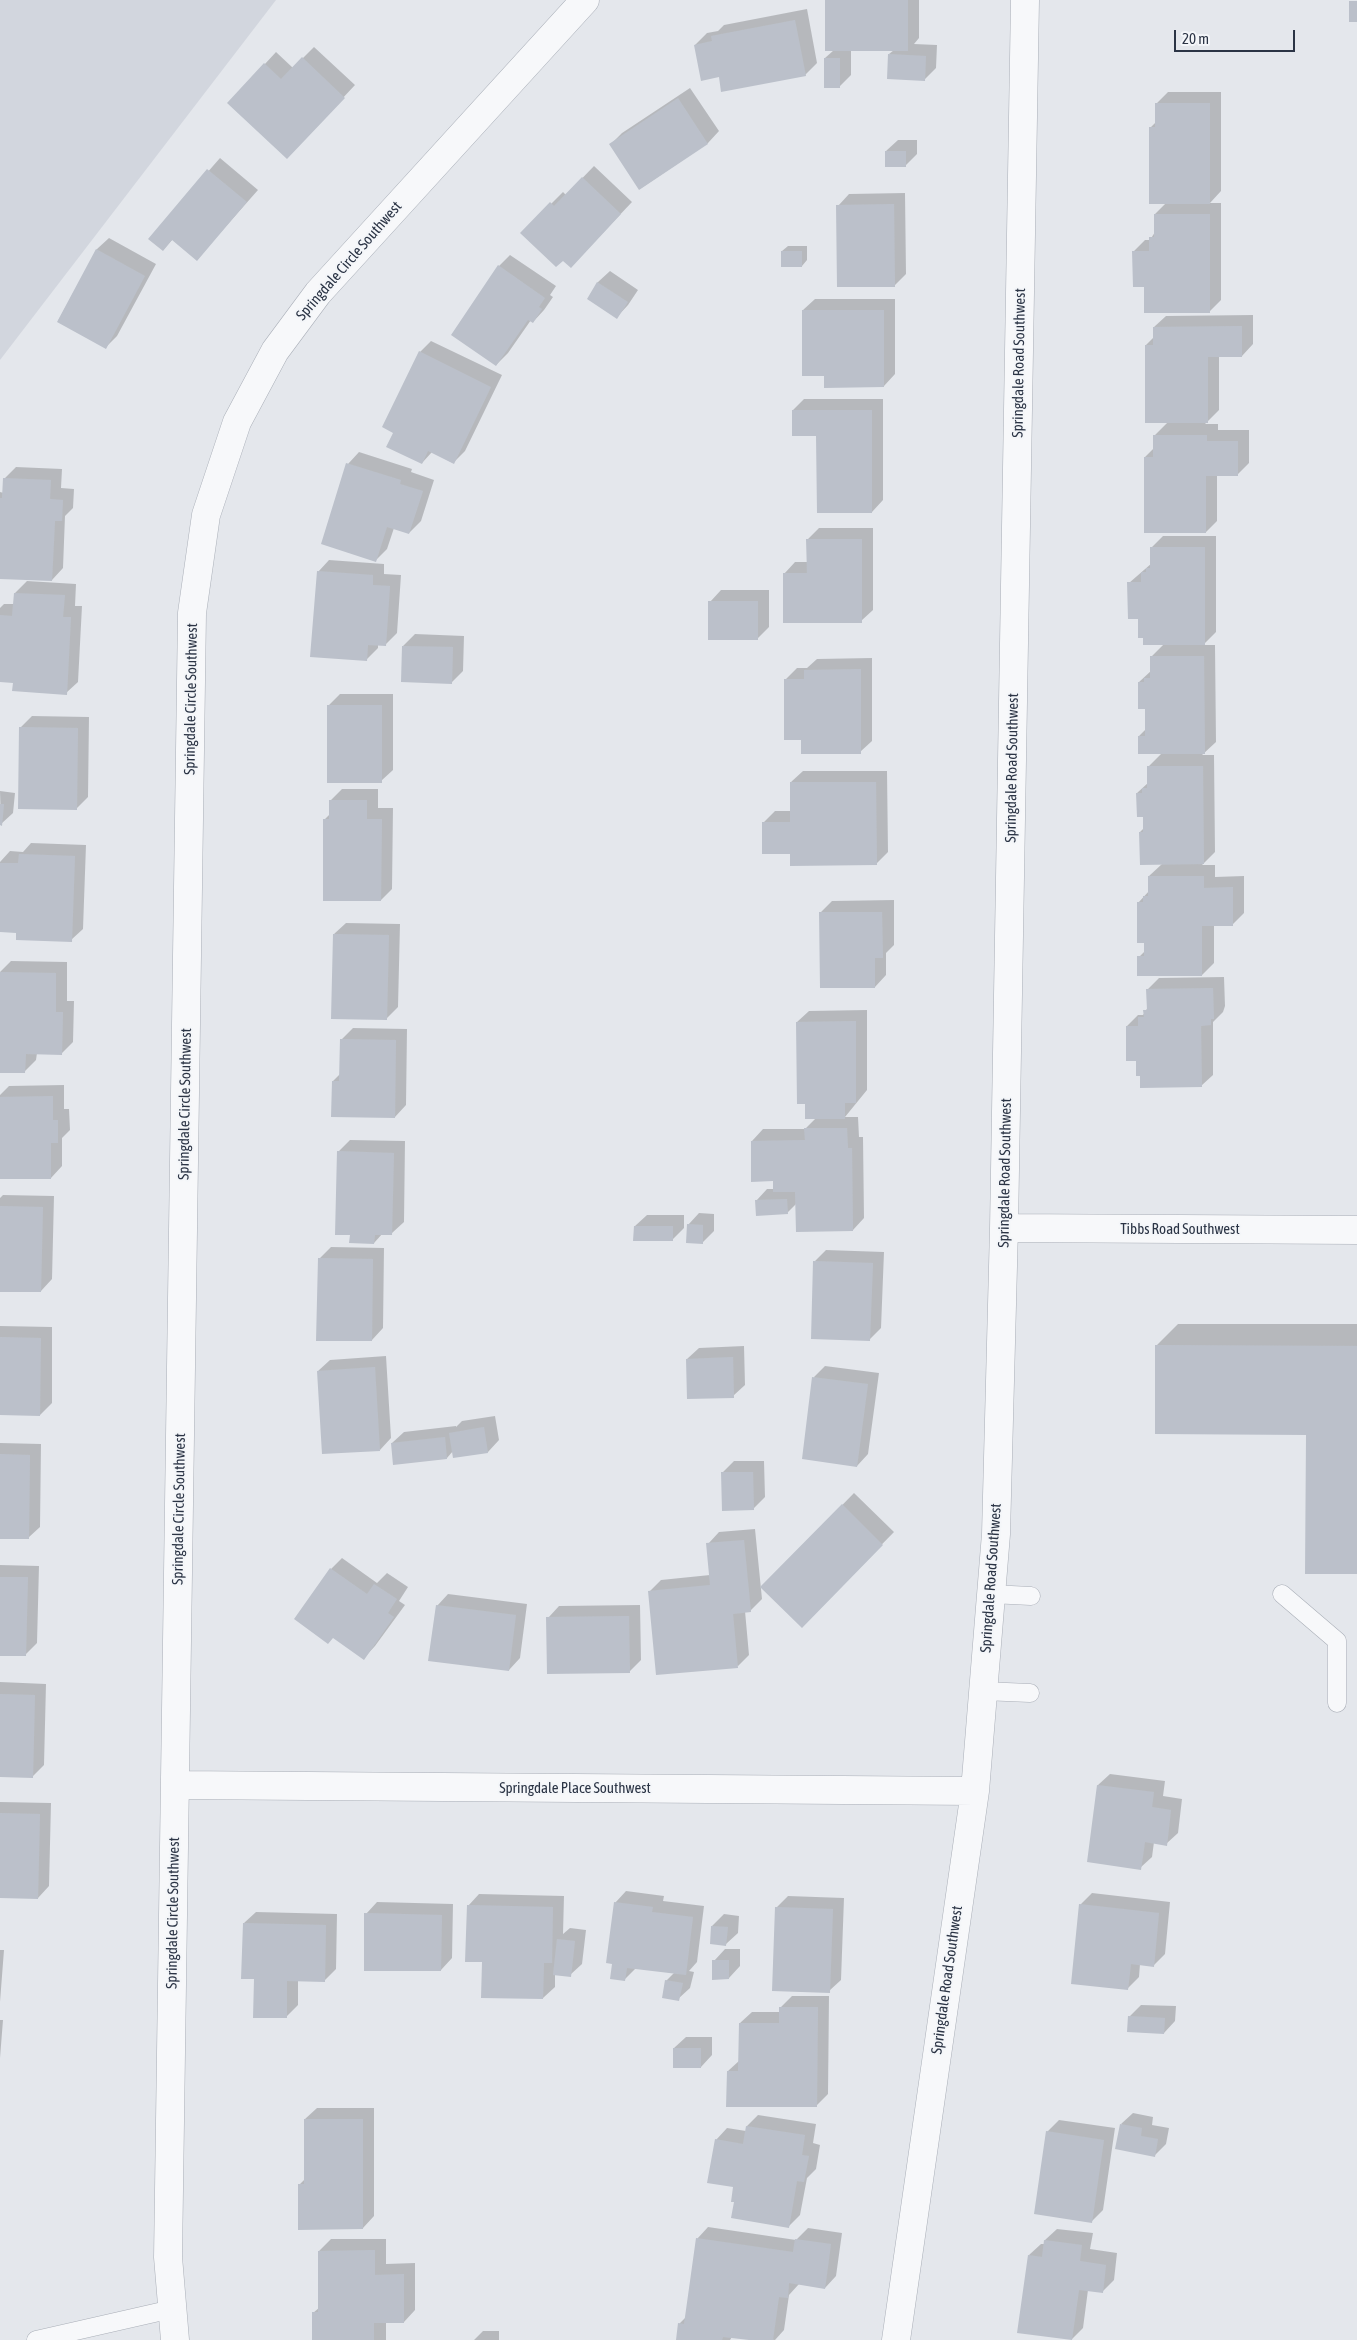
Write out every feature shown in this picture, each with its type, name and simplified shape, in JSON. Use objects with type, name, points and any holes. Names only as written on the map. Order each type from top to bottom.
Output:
[{"type":"street","name":"Springdale Circle Southwest","points":[[175,2340],[168,2257],[192,613],[206,515],[237,422],[275,351],[318,293],[585,0]]},
{"type":"street","name":"Springdale Road Southwest","points":[[896,2340],[974,1791],[996,1534],[1004,1228],[1025,0]]},
{"type":"street","name":"Tibbs Road Southwest","points":[[1004,1228],[1357,1230]]},
{"type":"street","name":"Springdale Place Southwest","points":[[175,1785],[974,1791]]},
{"type":"lane","points":[[991,1594],[1031,1596]]},
{"type":"lane","points":[[1282,1594],[1337,1641],[1337,1703]]},
{"type":"lane","points":[[983,1691],[1030,1692]]},
{"type":"lane","points":[[36,2340],[172,2309]]},
{"type":"shaded area","points":[[0,0],[276,0],[0,360]]},
{"type":"building","points":[[825,0],[908,0],[908,51],[825,51]]},
{"type":"building","points":[[1349,1],[1357,1],[1357,22],[1349,22]]},
{"type":"building","points":[[795,20],[806,76],[721,92],[719,77],[701,81],[694,45],[712,41],[711,36]]},
{"type":"building","points":[[888,54],[926,56],[925,81],[887,79]]},
{"type":"building","points":[[302,57],[345,98],[287,159],[227,103],[264,63],[281,79]]},
{"type":"building","points":[[824,58],[840,58],[840,88],[824,88]]},
{"type":"building","points":[[678,98],[708,144],[639,190],[609,144]]},
{"type":"building","points":[[1155,103],[1210,103],[1210,204],[1149,204],[1149,127],[1155,127]]},
{"type":"building","points":[[885,151],[906,151],[906,167],[885,167]]},
{"type":"building","points":[[207,169],[247,202],[197,261],[172,240],[163,251],[148,239]]},
{"type":"building","points":[[582,177],[621,214],[571,268],[563,261],[556,267],[520,233],[550,202],[554,206]]},
{"type":"building","points":[[894,204],[895,287],[837,287],[836,205]]},
{"type":"building","points":[[1154,214],[1210,214],[1210,313],[1144,313],[1144,287],[1133,287],[1132,251],[1149,251],[1149,237],[1154,237]]},
{"type":"building","points":[[96,249],[145,276],[106,349],[57,322]]},
{"type":"building","points":[[781,251],[802,251],[802,267],[781,267]]},
{"type":"building","points":[[498,265],[545,298],[539,307],[542,309],[533,323],[528,320],[496,366],[451,335]]},
{"type":"building","points":[[597,282],[628,302],[617,319],[587,299]]},
{"type":"building","points":[[802,310],[884,310],[884,387],[824,388],[824,376],[802,376]]},
{"type":"building","points":[[1242,326],[1242,357],[1208,357],[1208,423],[1145,423],[1145,345],[1153,345],[1153,327]]},
{"type":"building","points":[[419,351],[491,387],[454,464],[428,451],[422,464],[386,447],[393,433],[382,427]]},
{"type":"building","points":[[792,410],[872,410],[872,513],[817,513],[816,436],[792,436]]},
{"type":"building","points":[[1153,435],[1207,435],[1207,441],[1238,441],[1238,476],[1206,476],[1206,533],[1144,533],[1144,457],[1153,457]]},
{"type":"building","points":[[346,463],[401,480],[400,484],[423,491],[409,534],[387,527],[376,562],[321,544]]},
{"type":"building","points":[[3,478],[51,480],[50,499],[63,500],[62,521],[55,521],[52,581],[0,579],[0,498],[2,498]]},
{"type":"building","points":[[806,539],[862,539],[862,623],[783,623],[783,573],[807,573]]},
{"type":"building","points":[[1150,547],[1205,547],[1205,645],[1143,645],[1143,638],[1138,638],[1138,619],[1128,619],[1127,582],[1141,582],[1141,572],[1146,572],[1146,568],[1150,568]]},
{"type":"building","points":[[317,571],[373,575],[373,585],[390,586],[386,646],[368,645],[367,661],[310,657]]},
{"type":"building","points":[[14,593],[65,595],[63,617],[71,617],[67,695],[12,691],[13,683],[0,682],[0,615],[12,616]]},
{"type":"building","points":[[708,601],[758,601],[758,640],[708,640]]},
{"type":"building","points":[[402,646],[453,647],[452,684],[401,682]]},
{"type":"building","points":[[1150,656],[1204,656],[1205,754],[1138,754],[1138,736],[1145,736],[1145,709],[1138,709],[1138,682],[1144,682],[1144,678],[1150,678]]},
{"type":"building","points":[[861,669],[861,754],[801,754],[801,740],[784,740],[784,679],[804,679],[804,670]]},
{"type":"building","points":[[327,705],[382,705],[382,783],[327,783]]},
{"type":"building","points":[[19,727],[78,728],[77,810],[18,809]]},
{"type":"building","points":[[1147,766],[1203,766],[1204,864],[1140,865],[1139,832],[1143,832],[1143,817],[1137,817],[1136,793],[1142,793],[1142,788],[1147,788]]},
{"type":"building","points":[[790,782],[876,782],[877,865],[790,866],[790,854],[762,854],[762,822],[790,822]]},
{"type":"building","points":[[329,800],[367,800],[367,819],[382,819],[381,901],[323,901],[323,819],[329,819]]},
{"type":"building","points":[[0,804],[4,804],[2,826],[0,825]]},
{"type":"building","points":[[19,854],[75,856],[72,942],[16,940],[16,933],[0,932],[0,863],[18,863]]},
{"type":"building","points":[[1148,876],[1204,876],[1204,888],[1233,887],[1233,926],[1202,926],[1202,976],[1137,976],[1137,956],[1144,956],[1144,943],[1137,943],[1137,902],[1143,902],[1143,896],[1148,896]]},
{"type":"building","points":[[819,912],[882,912],[883,958],[875,958],[875,988],[820,988]]},
{"type":"building","points":[[333,934],[389,935],[387,1020],[331,1019]]},
{"type":"building","points":[[0,972],[56,973],[56,1012],[63,1012],[62,1055],[26,1054],[25,1073],[0,1073]]},
{"type":"building","points":[[1213,988],[1214,1019],[1211,1019],[1211,1025],[1201,1026],[1202,1087],[1140,1088],[1140,1076],[1136,1076],[1136,1061],[1126,1061],[1126,1026],[1138,1026],[1138,1017],[1144,1017],[1143,1010],[1147,1010],[1146,989]]},
{"type":"building","points":[[856,1021],[856,1103],[845,1103],[845,1119],[805,1119],[805,1104],[797,1104],[796,1022]]},
{"type":"building","points":[[340,1039],[396,1040],[395,1118],[331,1117],[332,1081],[339,1081]]},
{"type":"building","points":[[53,1096],[53,1120],[58,1120],[58,1143],[51,1143],[51,1179],[0,1179],[0,1097]]},
{"type":"building","points":[[804,1128],[847,1128],[848,1148],[852,1148],[853,1231],[796,1232],[795,1192],[773,1192],[773,1181],[751,1182],[751,1141],[805,1140]]},
{"type":"building","points":[[337,1151],[394,1153],[392,1235],[375,1235],[374,1244],[349,1243],[350,1235],[335,1235]]},
{"type":"building","points":[[787,1199],[788,1214],[756,1216],[755,1200]]},
{"type":"building","points":[[0,1206],[43,1207],[41,1292],[0,1292]]},
{"type":"building","points":[[687,1224],[703,1225],[703,1244],[686,1243]]},
{"type":"building","points":[[634,1226],[673,1226],[673,1241],[633,1241]]},
{"type":"building","points":[[318,1258],[373,1259],[372,1341],[316,1341]]},
{"type":"building","points":[[813,1261],[873,1263],[870,1341],[811,1339]]},
{"type":"building","points":[[0,1337],[41,1338],[40,1416],[0,1415]]},
{"type":"building","points":[[1155,1345],[1357,1346],[1357,1574],[1305,1574],[1306,1435],[1155,1434]]},
{"type":"building","points":[[733,1357],[734,1398],[687,1399],[686,1359]]},
{"type":"building","points":[[375,1367],[380,1451],[322,1454],[317,1371]]},
{"type":"building","points":[[812,1377],[868,1384],[857,1467],[802,1459]]},
{"type":"building","points":[[484,1427],[488,1453],[453,1458],[449,1433]]},
{"type":"building","points":[[445,1437],[447,1459],[393,1465],[391,1443]]},
{"type":"building","points":[[0,1454],[30,1455],[29,1539],[0,1539]]},
{"type":"building","points":[[721,1472],[753,1472],[754,1510],[722,1511]]},
{"type":"building","points":[[842,1504],[883,1545],[802,1628],[760,1587]]},
{"type":"building","points":[[744,1540],[751,1612],[733,1614],[738,1668],[656,1675],[648,1591],[710,1585],[706,1543]]},
{"type":"building","points":[[330,1568],[367,1594],[374,1584],[397,1599],[388,1613],[394,1617],[364,1660],[333,1638],[328,1644],[294,1619]]},
{"type":"building","points":[[0,1577],[28,1577],[26,1656],[0,1656]]},
{"type":"building","points":[[436,1605],[516,1615],[509,1671],[428,1661]]},
{"type":"building","points":[[629,1616],[630,1673],[547,1674],[546,1617]]},
{"type":"building","points":[[0,1694],[35,1695],[33,1778],[0,1777]]},
{"type":"building","points":[[1097,1785],[1154,1792],[1152,1807],[1171,1810],[1167,1846],[1145,1842],[1141,1870],[1087,1862]]},
{"type":"building","points":[[0,1813],[40,1814],[38,1899],[0,1898]]},
{"type":"building","points":[[614,1902],[653,1907],[652,1912],[693,1917],[686,1975],[627,1968],[625,1981],[610,1979],[612,1964],[606,1963]]},
{"type":"building","points":[[1079,1904],[1159,1913],[1154,1967],[1131,1964],[1128,1990],[1071,1984]]},
{"type":"building","points":[[467,1905],[553,1907],[552,1963],[544,1963],[543,1999],[481,1998],[482,1962],[465,1962]]},
{"type":"building","points":[[775,1907],[833,1909],[830,1993],[772,1991]]},
{"type":"building","points":[[364,1913],[442,1915],[441,1971],[364,1971]]},
{"type":"building","points":[[243,1923],[326,1925],[325,1982],[287,1981],[287,2018],[253,2018],[254,1979],[241,1979]]},
{"type":"building","points":[[711,1926],[728,1927],[726,1946],[710,1944]]},
{"type":"building","points":[[557,1939],[575,1941],[571,1977],[553,1975]]},
{"type":"building","points":[[712,1960],[729,1960],[729,1979],[712,1980]]},
{"type":"building","points":[[665,1980],[683,1983],[679,2001],[662,1998]]},
{"type":"building","points":[[779,2007],[818,2007],[817,2107],[726,2107],[727,2071],[738,2071],[739,2023],[779,2023]]},
{"type":"building","points":[[1128,2016],[1165,2018],[1164,2034],[1127,2032]]},
{"type":"building","points":[[673,2048],[701,2048],[701,2068],[673,2068]]},
{"type":"building","points":[[304,2119],[363,2119],[363,2229],[298,2230],[298,2184],[304,2184]]},
{"type":"building","points":[[1120,2124],[1142,2128],[1141,2136],[1158,2139],[1155,2157],[1115,2149]]},
{"type":"building","points":[[746,2126],[805,2135],[802,2155],[809,2156],[804,2182],[797,2181],[789,2228],[731,2218],[734,2202],[731,2202],[733,2187],[707,2183],[715,2139],[743,2144]]},
{"type":"building","points":[[1046,2131],[1104,2140],[1092,2223],[1034,2214]]},
{"type":"building","points":[[696,2238],[793,2252],[795,2239],[831,2244],[825,2289],[789,2283],[788,2298],[779,2297],[773,2340],[723,2337],[722,2340],[676,2340],[678,2323],[684,2324]]},
{"type":"building","points":[[1044,2240],[1082,2245],[1080,2261],[1106,2265],[1103,2293],[1079,2290],[1072,2340],[1017,2333],[1028,2255],[1042,2257]]},
{"type":"building","points":[[375,2250],[375,2275],[404,2274],[404,2323],[374,2323],[374,2340],[312,2340],[312,2312],[318,2312],[318,2251]]}]
